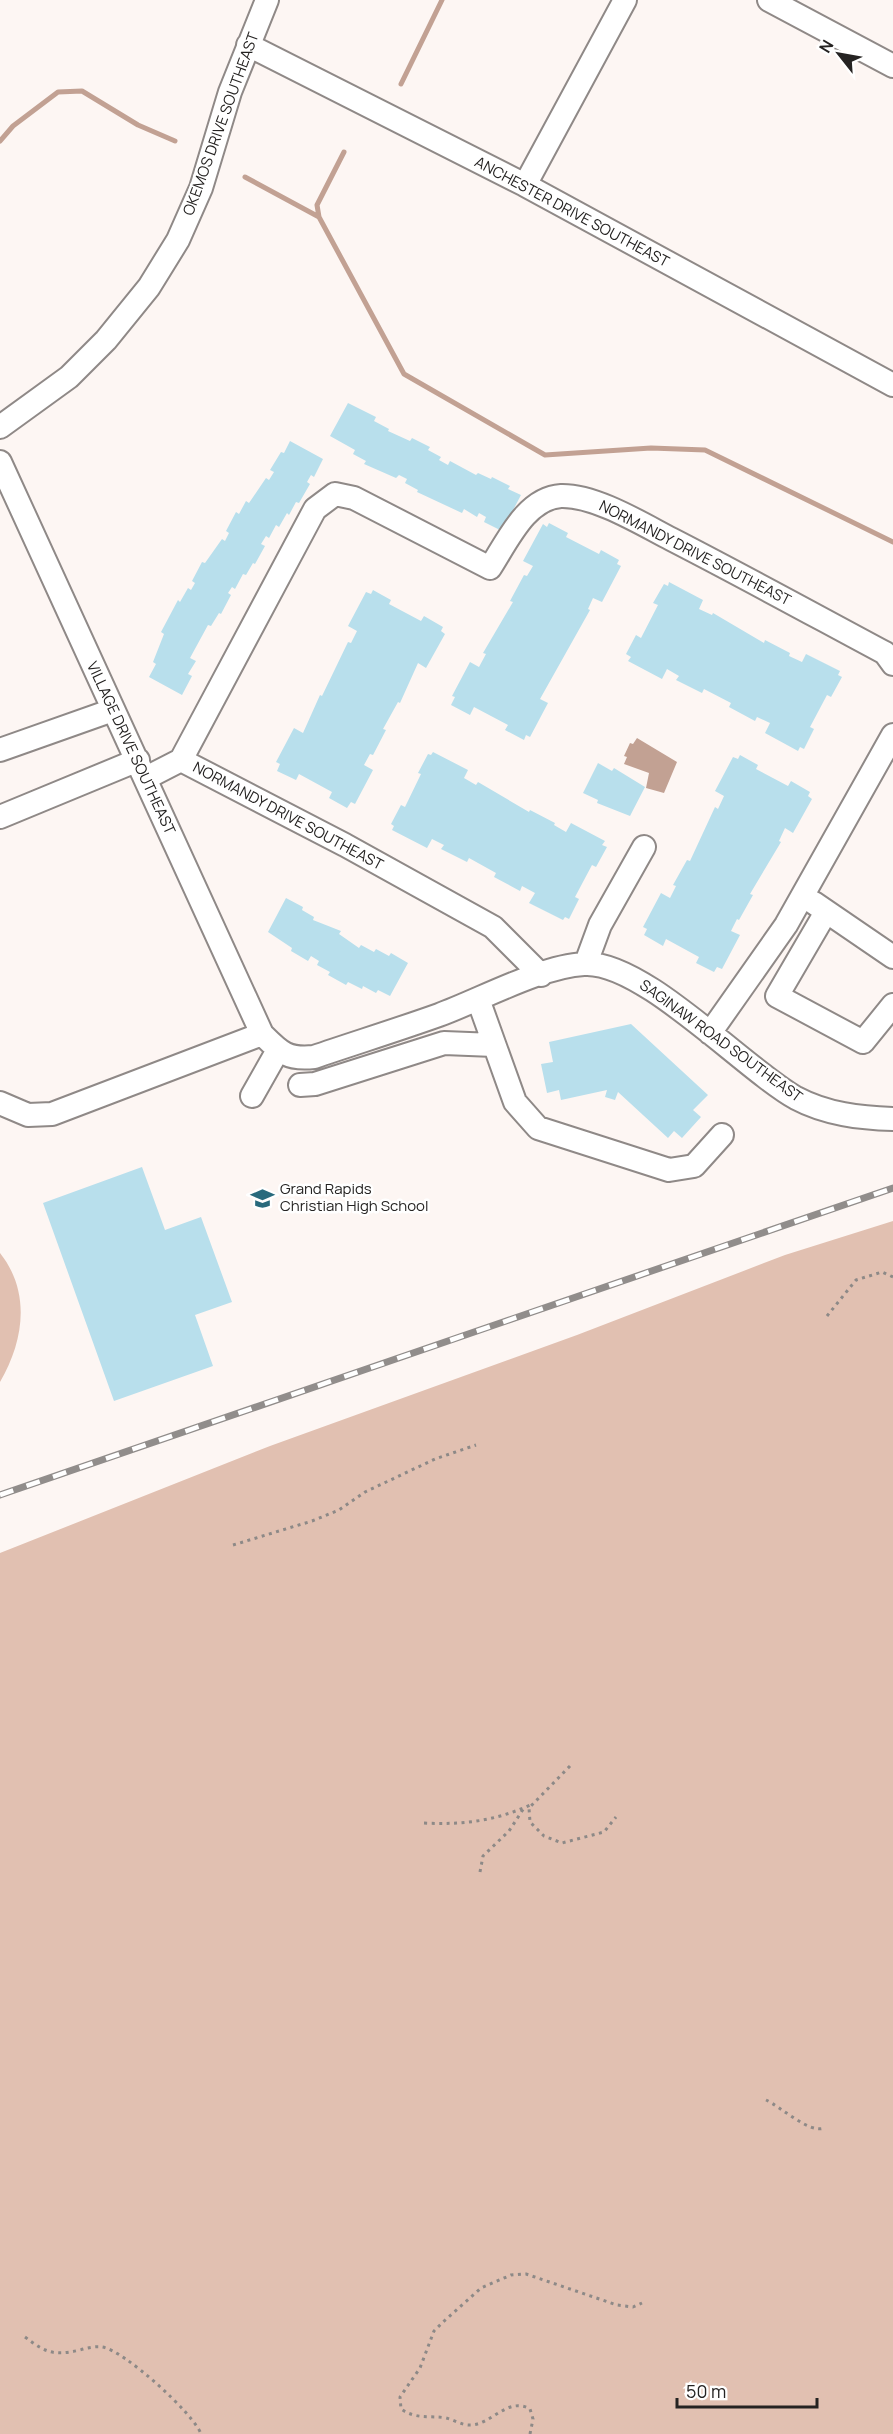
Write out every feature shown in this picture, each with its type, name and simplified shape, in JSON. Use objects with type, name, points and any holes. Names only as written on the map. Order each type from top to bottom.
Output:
[{"type":"street","name":"OKEMOS DRIVE SOUTHEAST","points":[[0,427],[69,377],[106,340],[149,287],[178,240],[201,188],[248,45],[267,0]]},
{"type":"street","points":[[525,185],[625,0]]},
{"type":"street","points":[[769,0],[893,66]]},
{"type":"street","name":"ANCHESTER DRIVE SOUTHEAST","points":[[248,45],[525,185],[893,386]]},
{"type":"street","name":"VILLAGE DRIVE SOUTHEAST","points":[[0,462],[262,1034],[278,1050],[296,1059],[314,1057]]},
{"type":"street","name":"NORMANDY DRIVE SOUTHEAST","points":[[181,760],[315,509],[335,494],[354,498],[490,568],[519,523],[537,504],[561,496],[592,501],[745,577],[885,653],[893,664]]},
{"type":"street","points":[[0,750],[113,710]]},
{"type":"street","points":[[710,1033],[786,925],[893,735]]},
{"type":"street","name":"NORMANDY DRIVE SOUTHEAST","points":[[0,817],[142,769],[181,760],[345,845],[493,927],[541,975]]},
{"type":"street","points":[[586,963],[600,925],[644,847]]},
{"type":"street","points":[[802,896],[893,957]]},
{"type":"street","points":[[826,912],[777,996],[863,1042],[893,1005]]},
{"type":"street","name":"SAGINAW ROAD SOUTHEAST","points":[[314,1057],[561,968],[586,963],[626,974],[676,1006],[795,1097],[835,1113],[893,1119]]},
{"type":"street","points":[[478,999],[515,1102],[538,1128],[669,1170],[694,1166],[722,1135]]},
{"type":"street","points":[[0,1103],[28,1115],[52,1114],[262,1034]]},
{"type":"street","points":[[300,1085],[315,1084],[444,1043],[494,1045]]},
{"type":"street","points":[[252,1096],[278,1050]]},
{"type":"path","points":[[827,1316],[856,1280],[882,1272],[893,1276]]},
{"type":"path","points":[[232,1545],[312,1521],[339,1510],[365,1492],[435,1459],[476,1445]]},
{"type":"path","points":[[570,1766],[532,1803],[529,1808],[530,1822],[544,1836],[562,1843],[604,1832],[616,1817]]},
{"type":"path","points":[[424,1823],[470,1823],[496,1819],[532,1803]]},
{"type":"path","points":[[480,1872],[483,1856],[509,1831],[524,1807]]},
{"type":"path","points":[[766,2100],[786,2111],[804,2127],[819,2130],[824,2128]]},
{"type":"path","points":[[530,2434],[533,2419],[530,2409],[524,2406],[513,2406],[478,2424],[468,2425],[444,2418],[421,2418],[401,2409],[400,2397],[420,2368],[434,2331],[481,2288],[511,2275],[526,2274],[617,2306],[633,2307],[642,2303]]},
{"type":"path","points":[[25,2337],[51,2354],[104,2347],[120,2355],[132,2362],[190,2415],[201,2434]]},
{"type":"shaded area","points":[[637,738],[677,762],[664,793],[646,788],[649,773],[624,764],[627,757],[624,756],[630,743],[633,744]]},
{"type":"shaded area","points":[[893,1221],[893,2434],[0,2434],[0,1553],[270,1446],[577,1335],[785,1255]]},
{"type":"shaded area","points":[[0,1253],[10,1268],[16,1284],[21,1317],[14,1350],[0,1382]]},
{"type":"building","points":[[348,403],[376,417],[374,421],[389,429],[388,431],[410,441],[412,438],[430,447],[428,450],[441,457],[439,460],[448,465],[450,461],[476,475],[478,473],[491,479],[492,477],[510,486],[508,489],[521,495],[502,531],[484,522],[486,517],[479,513],[477,517],[464,509],[462,513],[417,492],[418,490],[405,483],[407,479],[399,475],[396,478],[364,464],[366,461],[353,454],[355,450],[330,436]]},
{"type":"building","points":[[290,441],[323,459],[314,477],[311,475],[307,482],[310,484],[299,503],[296,502],[279,527],[276,525],[269,538],[266,536],[261,544],[265,546],[255,564],[253,563],[246,575],[243,574],[235,589],[232,587],[228,593],[231,595],[221,614],[219,613],[211,626],[208,625],[190,658],[196,661],[188,674],[192,676],[182,695],[149,677],[156,664],[153,662],[164,634],[161,632],[178,600],[180,602],[188,588],[191,590],[195,583],[192,581],[202,562],[205,563],[222,539],[225,541],[229,533],[226,531],[236,512],[239,514],[246,501],[249,503],[266,478],[269,480],[274,472],[270,470],[281,452],[284,453]]},
{"type":"building","points":[[549,523],[568,533],[566,537],[599,554],[601,550],[619,560],[617,564],[621,566],[602,602],[593,598],[588,609],[590,610],[540,699],[548,703],[530,737],[526,735],[524,740],[505,730],[508,725],[474,707],[470,715],[451,705],[455,697],[452,696],[470,662],[479,667],[486,654],[483,653],[513,602],[510,601],[524,575],[527,576],[533,566],[523,561],[543,524],[547,527]]},
{"type":"building","points":[[669,582],[703,600],[699,609],[712,615],[713,613],[764,643],[765,640],[802,662],[806,654],[840,671],[838,675],[842,677],[831,697],[827,695],[810,727],[814,729],[804,749],[800,747],[798,751],[765,733],[770,723],[757,717],[755,721],[729,707],[731,703],[704,689],[702,693],[676,680],[679,676],[667,669],[662,679],[628,661],[631,657],[626,654],[636,635],[641,638],[658,605],[653,603],[664,584],[668,586]]},
{"type":"building","points":[[373,590],[391,600],[389,604],[421,621],[424,616],[443,627],[441,631],[445,634],[426,668],[418,663],[400,703],[398,702],[383,729],[386,730],[373,755],[370,754],[364,765],[373,770],[355,804],[351,802],[347,808],[329,798],[332,792],[299,774],[296,780],[277,771],[280,764],[276,762],[294,728],[303,733],[348,642],[351,643],[357,631],[348,626],[366,592],[371,594]]},
{"type":"building","points":[[433,752],[468,770],[464,778],[476,785],[478,782],[529,812],[530,810],[555,823],[554,825],[566,832],[571,823],[605,841],[602,845],[607,847],[596,867],[592,865],[575,897],[579,899],[569,919],[565,917],[563,920],[529,903],[535,893],[522,886],[520,891],[494,877],[496,873],[469,858],[467,862],[441,849],[444,845],[432,839],[427,848],[392,830],[394,826],[391,824],[401,805],[405,807],[421,774],[418,773],[428,754],[431,755]]},
{"type":"building","points":[[740,755],[758,765],[756,769],[788,786],[791,781],[810,792],[808,796],[812,799],[793,833],[785,828],[779,841],[781,842],[731,931],[740,935],[722,969],[717,967],[714,972],[696,963],[699,957],[666,939],[663,946],[644,935],[647,929],[643,927],[661,893],[670,898],[676,886],[673,885],[687,860],[690,861],[715,807],[718,809],[724,796],[715,791],[733,757],[738,759]]},
{"type":"building","points":[[598,763],[612,771],[614,768],[645,787],[630,816],[597,803],[598,800],[583,793]]},
{"type":"building","points":[[286,898],[303,907],[302,910],[314,917],[313,920],[341,931],[339,934],[359,948],[361,945],[374,952],[376,949],[389,956],[391,953],[408,963],[390,996],[378,990],[376,993],[363,986],[362,989],[348,982],[346,985],[328,975],[330,972],[317,965],[319,961],[311,956],[308,961],[291,951],[292,948],[268,932]]},
{"type":"building","points":[[631,1024],[708,1095],[693,1110],[701,1117],[682,1138],[674,1131],[668,1138],[618,1092],[615,1100],[605,1097],[607,1090],[561,1100],[559,1090],[547,1093],[541,1064],[553,1062],[549,1042]]},
{"type":"building","points":[[142,1167],[165,1230],[201,1217],[232,1302],[195,1315],[213,1366],[114,1401],[43,1203]]},
{"type":"waterway","points":[[401,84],[442,0]]},
{"type":"waterway","points":[[0,141],[13,126],[58,92],[82,91],[138,125],[175,141]]},
{"type":"waterway","points":[[319,217],[317,205],[344,152]]},
{"type":"waterway","points":[[245,177],[319,217],[404,374],[545,455],[651,448],[705,450],[893,542]]},
{"type":"railway","points":[[0,1495],[893,1188]]},
{"type":"place","name":"Grand Rapids Christian High School","points":[[262,1198]]}]
